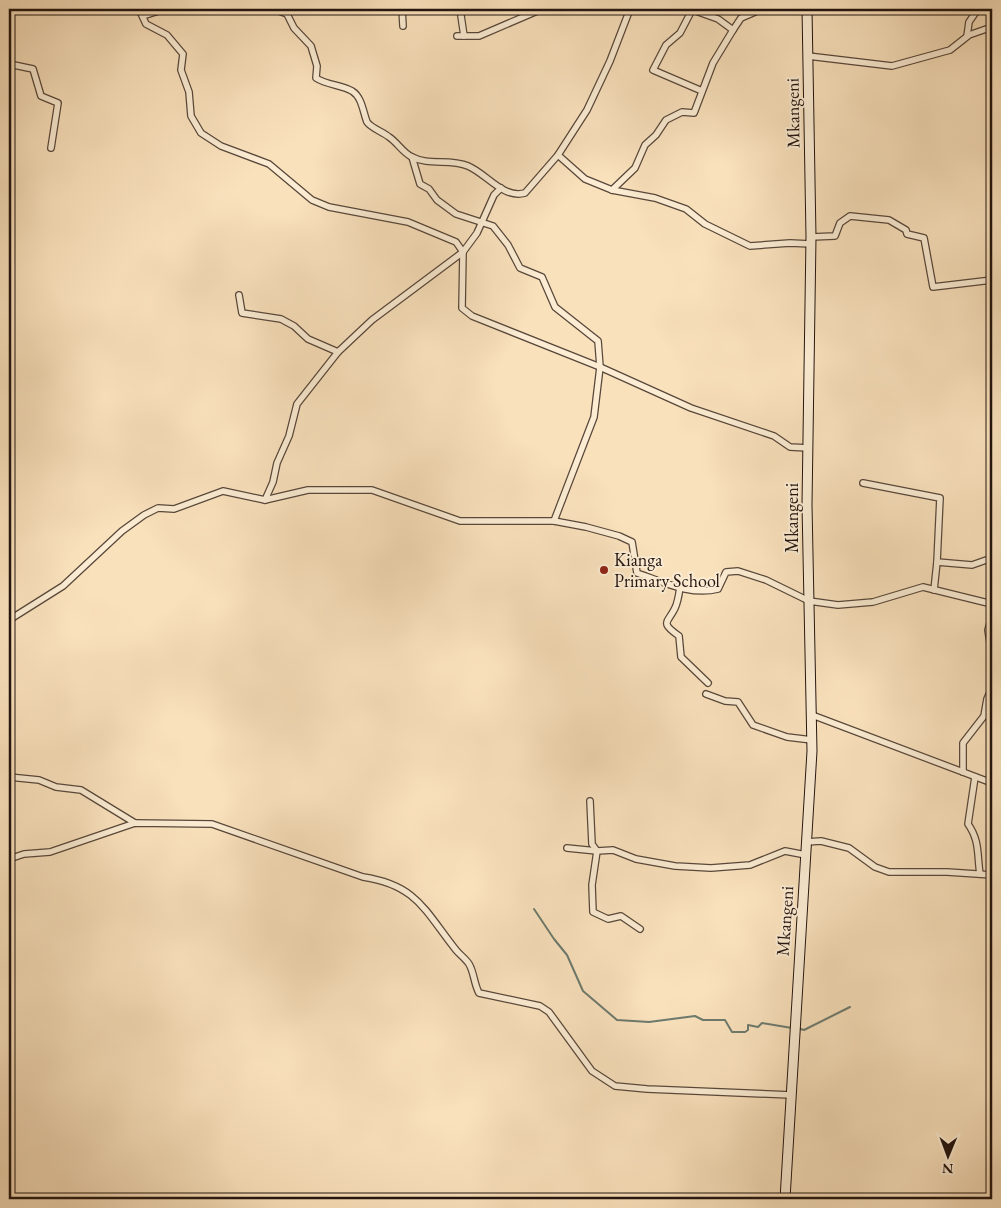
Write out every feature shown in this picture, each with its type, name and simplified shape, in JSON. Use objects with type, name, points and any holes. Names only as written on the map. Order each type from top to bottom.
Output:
[{"type":"street","points":[[139,9],[146,24],[160,34],[167,35],[182,54],[181,70],[189,92],[191,116],[201,133],[221,146],[269,164],[312,200],[329,207],[408,222],[456,242],[462,252],[462,308],[467,312],[553,350],[600,367],[691,408],[774,436],[790,447],[808,448]]},
{"type":"street","points":[[143,16],[165,9]]},
{"type":"street","points":[[255,9],[279,11],[287,14],[294,28],[311,46],[317,66],[316,78],[324,83],[352,92],[362,106],[368,124],[390,137],[412,157],[430,161],[450,161],[470,167],[501,188],[516,195],[525,193],[558,155],[587,110],[610,61],[630,9]]},
{"type":"street","points":[[402,9],[403,26]]},
{"type":"street","points":[[460,9],[461,36],[479,36],[542,9]]},
{"type":"street","points":[[702,91],[653,70],[666,45],[680,33],[691,9],[718,20],[733,30]]},
{"type":"street","points":[[612,190],[634,168],[645,146],[656,135],[666,120],[682,112],[694,113],[713,63],[741,18],[755,12],[756,9]]},
{"type":"street","name":"Mkangeni","points":[[785,1199],[812,740],[808,448],[811,241],[807,9]]},
{"type":"street","points":[[967,36],[970,22],[978,9]]},
{"type":"street","points":[[808,56],[892,66],[950,50],[967,36],[992,27]]},
{"type":"street","points":[[9,64],[33,69],[41,96],[58,103],[51,148]]},
{"type":"street","points":[[558,155],[585,179],[612,190],[655,198],[686,209],[705,224],[750,246],[811,241],[835,236],[840,223],[850,216],[889,220],[906,230],[907,234],[924,238],[933,287],[992,280]]},
{"type":"street","points":[[412,157],[420,184],[456,214],[493,226],[508,245],[520,268],[542,277],[555,307],[598,341],[600,367],[594,417],[554,521]]},
{"type":"street","points":[[265,500],[273,482],[277,463],[289,436],[297,404],[338,352],[372,320],[462,252],[483,222],[494,196],[501,188]]},
{"type":"street","points":[[239,295],[242,313],[282,319],[294,326],[308,339],[338,352]]},
{"type":"street","points":[[863,483],[940,498],[934,590]]},
{"type":"street","points":[[9,620],[64,586],[122,531],[144,515],[158,508],[174,509],[223,490],[265,500],[308,490],[372,490],[460,520],[554,521],[586,527],[619,536],[632,542],[637,573],[680,587],[704,592],[718,589],[726,572],[738,571],[766,580],[809,601],[838,605],[873,602],[914,588],[934,590],[992,604]]},
{"type":"street","points":[[937,562],[972,565],[992,558]]},
{"type":"street","points":[[680,587],[675,609],[669,614],[666,623],[668,628],[679,636],[681,657],[708,683]]},
{"type":"street","points":[[992,616],[988,630],[992,655]]},
{"type":"street","points":[[963,772],[963,743],[984,716],[987,699],[992,688],[992,668]]},
{"type":"street","points":[[706,694],[725,701],[738,702],[753,725],[787,737],[812,740]]},
{"type":"street","points":[[812,715],[992,783]]},
{"type":"street","points":[[9,777],[39,780],[56,787],[81,790],[135,823]]},
{"type":"street","points":[[975,777],[968,824],[976,835],[980,874]]},
{"type":"street","points":[[590,801],[592,844],[597,852],[592,886],[593,912],[608,918],[621,916],[640,929]]},
{"type":"street","points":[[9,859],[24,854],[50,852],[135,823],[212,824],[363,877],[385,880],[407,891],[424,908],[456,951],[470,965],[474,983],[480,993],[540,1006],[549,1012],[592,1071],[615,1086],[647,1089],[790,1094]]},
{"type":"street","points":[[806,842],[821,841],[849,848],[875,867],[889,872],[947,872],[992,875]]},
{"type":"street","points":[[567,848],[597,852],[613,850],[636,859],[675,866],[711,868],[750,865],[785,851],[806,855]]},
{"type":"street","points":[[107,1199],[112,1197],[116,1199]]},
{"type":"waterway","points":[[534,909],[567,955],[583,991],[617,1020],[649,1022],[695,1016],[703,1020],[725,1020],[732,1032],[745,1032],[748,1030],[748,1025],[758,1027],[762,1023],[792,1028]]},
{"type":"waterway","points":[[797,1028],[804,1030],[850,1007]]},
{"type":"place","name":"Kianga Primary School","points":[[604,570]]}]
